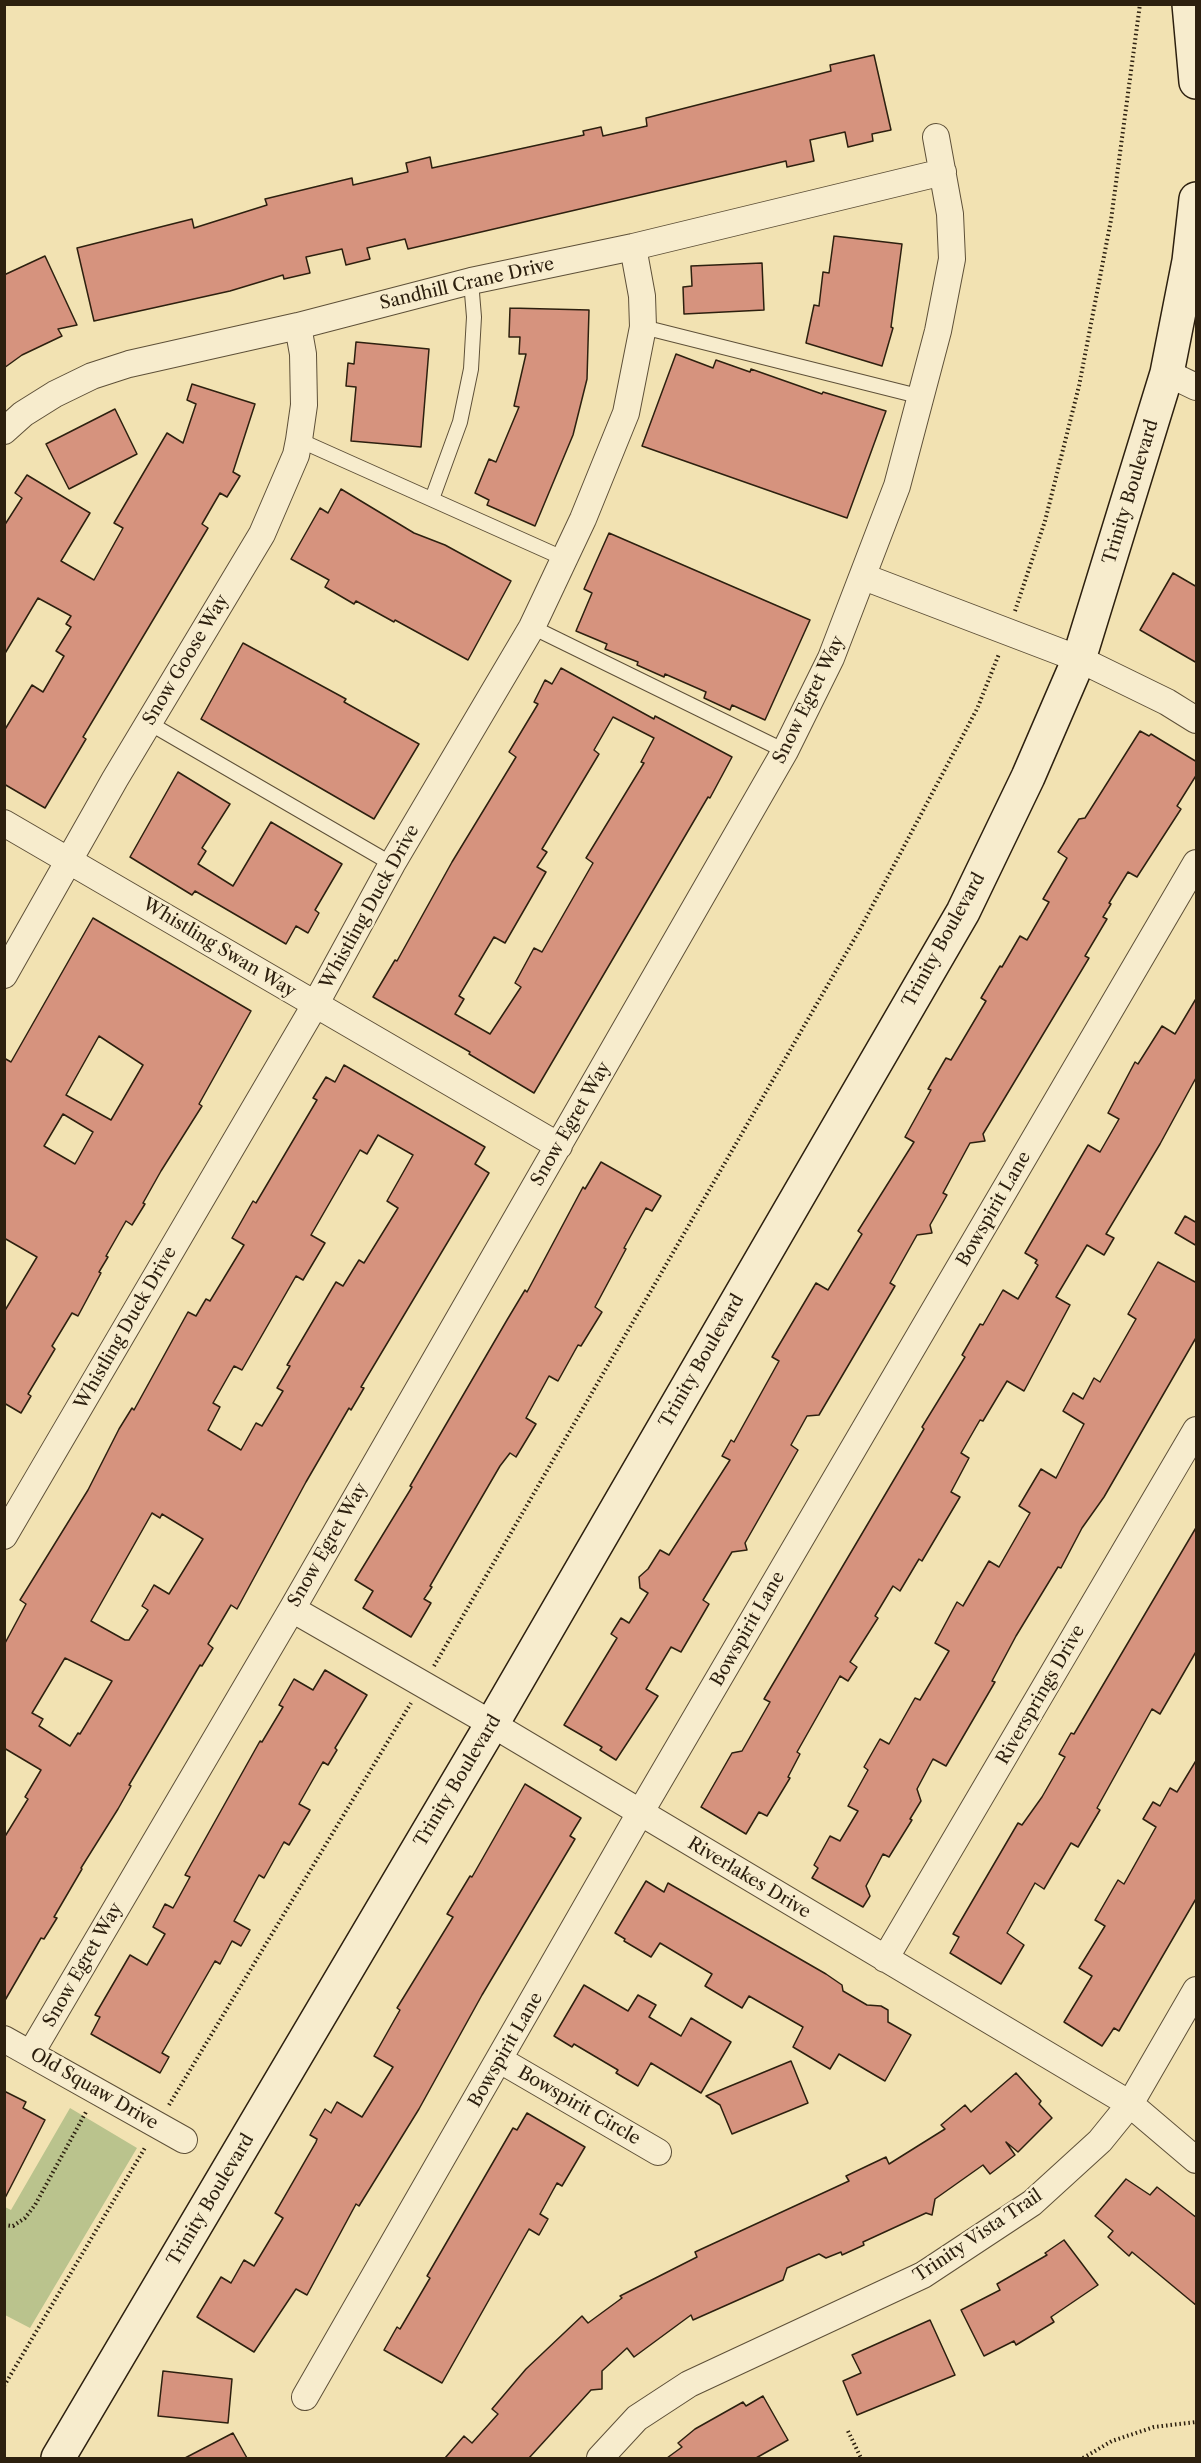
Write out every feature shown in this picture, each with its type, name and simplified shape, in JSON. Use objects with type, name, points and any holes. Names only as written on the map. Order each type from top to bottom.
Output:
[{"type":"main road","points":[[1189,4],[1197,82]]},
{"type":"main road","name":"Trinity Boulevard","points":[[58,2458],[492,1724],[963,912],[1028,777],[1079,659],[1167,373],[1189,261],[1197,200]]},
{"type":"street","name":"Snow Egret Way","points":[[31,2053],[292,1609],[785,752],[831,658],[897,486],[922,398],[952,258],[950,214],[936,137]]},
{"type":"street","name":"Sandhill Crane Drive","points":[[4,431],[39,404],[92,376],[129,364],[298,326],[471,281],[633,247],[944,172]]},
{"type":"street","name":"Whistling Duck Drive","points":[[4,1536],[315,1005],[392,864],[532,627],[565,559],[626,413],[643,327],[642,296],[633,247]]},
{"type":"street","name":"Snow Goose Way","points":[[4,975],[149,723],[262,534],[296,455],[299,440],[304,405],[303,354],[298,326]]},
{"type":"street","points":[[1167,373],[1197,387]]},
{"type":"street","points":[[864,577],[1079,659],[1167,702],[1197,720]]},
{"type":"street","name":"Whistling Swan Way","points":[[4,823],[559,1146]]},
{"type":"street","name":"Bowspirit Lane","points":[[305,2397],[640,1814],[1197,863]]},
{"type":"street","name":"Riversprings Drive","points":[[885,1959],[1197,1430]]},
{"type":"street","name":"Riverlakes Drive","points":[[292,1609],[492,1724],[1130,2104],[1197,2160]]},
{"type":"street","name":"Trinity Vista Trail","points":[[600,2458],[637,2418],[689,2384],[923,2275],[1032,2203],[1100,2141],[1130,2104],[1197,1990]]},
{"type":"street","name":"Old Squaw Drive","points":[[4,2039],[184,2140]]},
{"type":"street","name":"Bowspirit Circle","points":[[500,2060],[658,2152]]},
{"type":"lane","points":[[432,499],[460,422],[471,369],[474,316],[471,281]]},
{"type":"lane","points":[[643,327],[922,398]]},
{"type":"lane","points":[[299,440],[565,559]]},
{"type":"lane","points":[[532,627],[785,752]]},
{"type":"lane","points":[[149,723],[392,864]]},
{"type":"path","points":[[434,1665],[859,931],[977,709],[1008,632],[1045,521],[1079,386],[1111,220],[1140,4]]},
{"type":"path","points":[[169,2105],[410,1704]]},
{"type":"path","points":[[4,2225],[13,2226],[25,2218],[35,2205],[87,2112]]},
{"type":"path","points":[[4,2386],[146,2145]]},
{"type":"path","points":[[1083,2458],[1112,2441],[1154,2427],[1197,2422]]},
{"type":"path","points":[[848,2431],[861,2458]]},
{"type":"green space","points":[[70,2108],[137,2148],[30,2328],[5,2315],[5,2207],[11,2210]]},
{"type":"building","points":[[874,55],[891,130],[872,134],[873,141],[848,147],[845,132],[810,140],[814,161],[787,167],[786,161],[408,249],[405,239],[367,248],[370,259],[346,265],[342,249],[306,257],[310,273],[284,279],[283,275],[230,291],[94,321],[77,248],[192,219],[194,228],[267,205],[265,199],[352,178],[353,185],[408,172],[406,163],[430,157],[432,168],[584,135],[583,131],[601,127],[603,136],[647,126],[646,118],[831,71],[830,65]]},
{"type":"building","points":[[834,236],[902,244],[891,327],[893,328],[882,366],[806,343],[814,305],[819,306],[823,272],[829,273]]},
{"type":"building","points":[[45,256],[77,325],[58,329],[62,336],[22,355],[4,368],[4,275]]},
{"type":"building","points":[[762,263],[764,310],[684,314],[683,287],[692,286],[691,266]]},
{"type":"building","points":[[510,308],[589,310],[587,379],[573,435],[535,526],[487,505],[489,500],[475,493],[489,459],[496,462],[519,407],[514,406],[526,354],[519,354],[520,337],[509,337]]},
{"type":"building","points":[[356,342],[429,349],[421,447],[351,441],[356,387],[346,386],[348,363],[354,364]]},
{"type":"building","points":[[676,354],[713,368],[716,360],[750,372],[751,369],[822,394],[823,392],[886,411],[847,518],[642,446]]},
{"type":"building","points":[[192,384],[255,404],[233,472],[240,476],[227,497],[220,493],[202,524],[208,528],[83,737],[86,739],[45,808],[4,784],[4,731],[32,685],[43,692],[64,656],[56,651],[71,627],[66,624],[71,616],[38,598],[4,655],[4,526],[22,498],[15,493],[27,475],[90,513],[61,561],[94,580],[123,528],[114,523],[167,433],[183,443],[196,404],[187,400]]},
{"type":"building","points":[[115,409],[137,454],[69,489],[46,444]]},
{"type":"building","points":[[341,489],[414,533],[445,545],[511,581],[468,660],[395,620],[394,622],[356,601],[354,604],[325,587],[329,580],[291,559],[320,508],[328,513]]},
{"type":"building","points":[[609,533],[810,620],[765,720],[732,705],[730,710],[704,698],[706,692],[665,674],[664,677],[637,665],[638,662],[605,649],[607,644],[576,631],[592,593],[584,589]]},
{"type":"building","points":[[1173,573],[1197,587],[1197,663],[1140,630]]},
{"type":"building","points":[[243,643],[346,699],[344,702],[419,744],[374,819],[201,719]]},
{"type":"building","points":[[561,668],[654,719],[655,716],[732,757],[710,798],[708,797],[534,1093],[469,1054],[470,1052],[373,997],[395,960],[397,961],[452,862],[516,757],[509,752],[538,704],[534,702],[545,680],[552,684]],"holes":[[[613,717],[654,738],[641,762],[644,763],[586,858],[593,863],[542,952],[534,948],[515,983],[521,987],[490,1034],[455,1014],[464,999],[459,996],[494,937],[505,943],[546,872],[537,867],[547,852],[542,849],[599,754],[594,750]]]},
{"type":"building","points":[[1140,731],[1149,736],[1151,734],[1197,762],[1197,774],[1177,806],[1181,809],[1137,877],[1128,872],[1109,903],[1111,904],[1103,917],[1107,919],[1085,956],[1089,958],[983,1134],[985,1141],[970,1143],[943,1193],[947,1195],[930,1225],[932,1233],[917,1235],[890,1283],[895,1286],[819,1415],[807,1416],[791,1445],[798,1450],[745,1543],[747,1550],[732,1552],[703,1600],[709,1604],[681,1652],[671,1647],[646,1689],[658,1696],[616,1760],[600,1750],[602,1747],[564,1725],[617,1638],[611,1634],[621,1618],[629,1623],[648,1593],[640,1588],[639,1577],[648,1569],[660,1550],[669,1555],[730,1460],[722,1456],[731,1440],[734,1442],[779,1361],[772,1357],[816,1283],[828,1290],[862,1234],[858,1231],[914,1142],[905,1137],[931,1090],[928,1089],[946,1058],[951,1060],[986,1001],[981,998],[1000,966],[1002,967],[1020,936],[1027,940],[1049,902],[1043,899],[1067,858],[1058,852],[1079,819],[1085,818]]},
{"type":"building","points":[[178,772],[230,804],[202,848],[206,851],[198,864],[233,886],[271,822],[342,864],[315,910],[319,913],[308,933],[296,926],[286,944],[195,891],[192,895],[130,857]]},
{"type":"building","points":[[93,918],[251,1011],[199,1104],[202,1106],[161,1171],[143,1203],[145,1204],[132,1225],[126,1221],[106,1256],[108,1257],[99,1272],[101,1273],[78,1316],[72,1313],[52,1346],[55,1349],[28,1394],[31,1396],[21,1413],[4,1403],[4,1312],[37,1257],[4,1238],[4,1058],[11,1062]],"holes":[[[99,1036],[143,1065],[111,1120],[66,1095]],[[63,1114],[93,1132],[75,1164],[44,1146]]]},
{"type":"building","points":[[1197,997],[1197,1076],[1160,1144],[1106,1234],[1114,1238],[1104,1255],[1087,1245],[1056,1297],[1070,1305],[1024,1391],[1007,1381],[983,1421],[980,1420],[961,1453],[969,1458],[951,1492],[960,1497],[922,1561],[919,1559],[900,1591],[893,1586],[875,1616],[878,1618],[850,1662],[857,1667],[848,1681],[840,1676],[797,1752],[800,1754],[788,1777],[790,1778],[767,1816],[759,1812],[746,1834],[701,1807],[732,1753],[742,1751],[770,1702],[764,1699],[924,1429],[922,1427],[965,1357],[962,1355],[980,1324],[983,1325],[1003,1290],[1018,1299],[1038,1265],[1035,1263],[1037,1260],[1025,1253],[1088,1145],[1100,1152],[1119,1119],[1108,1113],[1135,1062],[1138,1064],[1162,1026],[1175,1034]]},
{"type":"building","points":[[344,1065],[485,1147],[475,1164],[489,1173],[361,1387],[364,1388],[351,1410],[349,1408],[306,1482],[237,1609],[231,1605],[208,1644],[213,1648],[202,1666],[200,1665],[129,1785],[131,1786],[118,1809],[81,1868],[54,1917],[57,1918],[44,1939],[41,1938],[4,2002],[4,1838],[28,1799],[25,1797],[41,1770],[4,1748],[4,1645],[26,1604],[20,1600],[88,1490],[119,1429],[132,1408],[134,1410],[188,1312],[196,1316],[206,1299],[210,1301],[244,1245],[232,1238],[253,1201],[256,1203],[317,1100],[313,1098],[326,1077],[335,1082]],"holes":[[[378,1135],[413,1155],[387,1201],[398,1208],[364,1263],[359,1260],[343,1286],[336,1282],[287,1365],[290,1366],[277,1388],[283,1391],[262,1426],[256,1423],[241,1450],[208,1430],[220,1407],[213,1403],[234,1366],[242,1370],[296,1276],[303,1280],[325,1243],[311,1235],[360,1150],[367,1154]],[[152,1513],[160,1518],[162,1514],[203,1539],[169,1594],[154,1585],[142,1606],[148,1610],[129,1640],[91,1621]],[[65,1658],[112,1681],[80,1734],[78,1733],[70,1746],[39,1726],[43,1719],[32,1713]]]},
{"type":"building","points":[[601,1162],[661,1196],[652,1211],[646,1208],[624,1248],[626,1249],[595,1307],[602,1312],[581,1346],[578,1345],[558,1381],[549,1376],[526,1418],[536,1424],[516,1457],[510,1453],[500,1466],[430,1586],[432,1587],[424,1599],[431,1603],[411,1637],[363,1608],[373,1591],[355,1580],[412,1487],[410,1486],[525,1290],[527,1292],[583,1187],[585,1189]]},
{"type":"building","points":[[1185,1216],[1197,1223],[1197,1246],[1175,1233]]},
{"type":"building","points":[[1158,1262],[1197,1283],[1197,1336],[1104,1497],[1082,1528],[1061,1568],[1058,1567],[1016,1636],[992,1681],[995,1682],[946,1766],[933,1759],[917,1789],[921,1801],[889,1857],[883,1854],[866,1886],[870,1896],[863,1907],[812,1878],[818,1868],[814,1865],[830,1836],[840,1841],[858,1811],[848,1806],[868,1770],[864,1767],[880,1739],[889,1744],[915,1698],[920,1700],[949,1651],[935,1643],[957,1602],[963,1606],[989,1561],[999,1567],[1030,1513],[1019,1506],[1041,1469],[1056,1478],[1084,1424],[1063,1411],[1073,1393],[1083,1399],[1094,1378],[1100,1382],[1136,1319],[1128,1314]]},
{"type":"building","points":[[1197,1526],[1197,1650],[1160,1714],[1152,1709],[1097,1808],[1100,1810],[1078,1847],[1071,1843],[1044,1889],[1035,1883],[1007,1933],[1024,1945],[1001,1984],[950,1953],[959,1937],[953,1934],[1018,1823],[1022,1825],[1042,1797],[1065,1757],[1059,1754],[1071,1733],[1074,1734]]},
{"type":"building","points":[[325,1670],[367,1695],[335,1748],[337,1750],[328,1765],[323,1762],[299,1804],[310,1810],[289,1845],[284,1842],[264,1878],[259,1875],[234,1921],[250,1930],[241,1946],[232,1941],[220,1964],[215,1961],[162,2053],[169,2057],[160,2073],[91,2034],[100,2017],[95,2015],[130,1955],[147,1965],[165,1934],[153,1927],[165,1904],[173,1908],[190,1877],[185,1875],[260,1741],[262,1742],[283,1707],[279,1705],[294,1679],[313,1690]]},
{"type":"building","points":[[1197,1759],[1197,1897],[1119,2031],[1114,2028],[1102,2046],[1064,2022],[1092,1976],[1079,1968],[1105,1926],[1095,1920],[1118,1880],[1124,1884],[1156,1827],[1143,1819],[1153,1802],[1160,1806],[1170,1788],[1177,1792]]},
{"type":"building","points":[[525,1784],[581,1818],[570,1836],[575,1839],[482,1995],[419,2109],[359,2206],[356,2204],[307,2295],[296,2289],[254,2352],[197,2317],[221,2277],[231,2283],[244,2260],[254,2266],[283,2218],[275,2213],[316,2142],[317,2139],[310,2135],[325,2109],[331,2113],[337,2102],[362,2117],[393,2067],[374,2056],[400,2010],[397,2008],[453,1917],[447,1914],[470,1876],[472,1877]]},
{"type":"building","points":[[646,1881],[664,1892],[668,1883],[826,1974],[842,1985],[843,1991],[867,2005],[881,2006],[888,2010],[888,2022],[911,2035],[885,2081],[839,2054],[830,2069],[793,2047],[803,2027],[749,1996],[742,2008],[705,1986],[712,1974],[660,1943],[651,1957],[624,1941],[625,1939],[615,1933]]},
{"type":"building","points":[[584,1985],[628,2011],[638,1995],[656,2005],[649,2017],[681,2036],[691,2018],[731,2042],[701,2093],[651,2063],[638,2086],[616,2073],[618,2070],[574,2044],[572,2047],[554,2036]]},
{"type":"building","points":[[791,2061],[808,2103],[732,2134],[720,2105],[706,2096]]},
{"type":"building","points":[[1016,2073],[1041,2101],[1039,2104],[1052,2118],[1018,2152],[1006,2142],[1015,2155],[990,2174],[983,2165],[935,2199],[932,2215],[926,2213],[863,2242],[864,2245],[842,2255],[841,2252],[826,2258],[819,2254],[787,2268],[783,2280],[693,2320],[691,2315],[634,2357],[627,2348],[602,2371],[602,2389],[591,2390],[529,2458],[445,2458],[464,2436],[472,2443],[498,2414],[492,2409],[526,2369],[582,2316],[588,2323],[622,2298],[620,2296],[697,2257],[695,2252],[849,2181],[846,2176],[886,2157],[889,2164],[945,2129],[941,2125],[965,2105],[971,2112]]},
{"type":"building","points":[[4,2091],[26,2102],[23,2108],[45,2120],[4,2200]]},
{"type":"building","points":[[527,2113],[585,2147],[562,2186],[557,2183],[540,2214],[548,2219],[539,2235],[529,2229],[442,2383],[384,2350],[397,2327],[400,2329],[430,2278],[427,2276],[513,2128],[517,2130]]},
{"type":"building","points":[[1126,2179],[1150,2195],[1157,2187],[1197,2218],[1197,2306],[1132,2252],[1129,2256],[1108,2237],[1113,2231],[1095,2216]]},
{"type":"building","points":[[1064,2240],[1098,2285],[1051,2317],[1054,2322],[1016,2345],[1014,2341],[984,2356],[961,2310],[1000,2290],[997,2284],[1047,2255],[1045,2253]]},
{"type":"building","points":[[930,2320],[955,2375],[857,2415],[843,2381],[861,2373],[852,2355]]},
{"type":"building","points":[[163,2371],[232,2379],[228,2423],[158,2416]]},
{"type":"building","points":[[763,2396],[788,2440],[756,2458],[667,2458],[682,2447],[678,2443],[695,2429],[743,2402],[746,2406]]},
{"type":"building","points":[[233,2433],[247,2458],[185,2458]]}]
